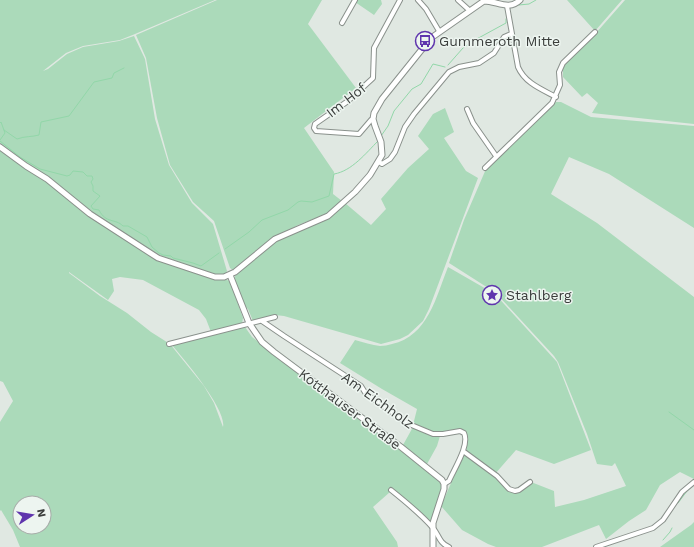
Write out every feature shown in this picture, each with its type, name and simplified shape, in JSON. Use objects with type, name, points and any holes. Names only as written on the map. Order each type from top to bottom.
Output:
[{"type":"street","points":[[342,23],[355,0]]},
{"type":"street","name":"Im Hof","points":[[373,119],[370,120],[359,134],[316,131],[314,128],[314,124],[348,101],[373,78],[374,48],[400,0]]},
{"type":"street","points":[[418,0],[426,9],[440,31]]},
{"type":"street","points":[[458,0],[469,10]]},
{"type":"street","points":[[0,147],[47,179],[90,214],[158,258],[215,277],[224,277],[230,275],[275,239],[328,216],[356,192],[370,175],[382,155],[382,149],[373,119],[374,113],[382,99],[427,42],[469,10],[484,1],[507,6],[513,5],[520,0]]},
{"type":"street","points":[[507,6],[511,34],[518,67],[521,74],[525,79],[556,97]]},
{"type":"street","points":[[485,168],[552,103],[556,97],[560,85],[560,67],[595,32]]},
{"type":"street","points":[[379,162],[382,164],[390,159],[395,152],[405,127],[449,72],[459,67],[479,63],[494,53],[504,37],[511,34]]},
{"type":"street","points":[[467,109],[473,123],[496,156]]},
{"type":"street","name":"Kotthauser Straße","points":[[230,275],[248,323],[262,342],[401,447],[439,477],[444,484]]},
{"type":"street","points":[[169,344],[275,317]]},
{"type":"street","name":"Am Eichholz","points":[[262,321],[361,386],[366,394],[409,424],[433,434],[460,431],[464,433],[466,440],[463,451],[449,481],[444,484]]},
{"type":"street","points":[[463,451],[497,476],[514,491],[519,490],[530,482]]},
{"type":"street","points":[[596,547],[654,528],[663,520],[682,492],[694,482]]},
{"type":"street","points":[[434,547],[432,527],[443,495],[444,484]]},
{"type":"street","points":[[391,490],[418,512],[432,527],[438,537],[446,546],[449,547]]},
{"type":"green space","points":[[0,0],[215,0],[120,40],[83,46],[66,53],[43,71],[48,69],[67,54],[83,47],[119,41],[134,36],[145,59],[155,119],[169,165],[192,203],[213,224],[227,271],[225,275],[216,275],[159,255],[98,217],[158,259],[230,281],[243,318],[242,324],[211,332],[206,319],[199,310],[143,280],[120,277],[112,279],[114,291],[108,300],[69,273],[170,344],[202,383],[171,344],[245,327],[252,337],[439,479],[442,488],[432,520],[430,522],[390,487],[388,490],[390,492],[373,507],[397,542],[398,547],[20,547],[15,535],[52,535],[52,495],[12,495],[12,528],[1,510],[0,511],[0,422],[13,401],[3,382],[0,381]],"holes":[[[205,388],[212,397],[222,419],[223,427],[214,403]]]},
{"type":"green space","points":[[217,0],[322,0],[308,24],[356,88],[304,128],[334,172],[333,194],[342,201],[329,213],[298,225],[274,238],[233,270],[230,268],[214,221],[193,202],[170,165],[157,118],[146,58],[136,35]]},
{"type":"green space","points":[[357,0],[381,0],[382,4],[374,15],[355,2]]},
{"type":"green space","points":[[567,0],[622,0],[595,31]]},
{"type":"green space","points":[[625,0],[694,0],[694,124],[592,113],[598,103],[587,93],[582,97],[563,77],[563,65],[596,33]]},
{"type":"green space","points":[[556,102],[561,102],[591,117],[694,126],[694,228],[609,174],[569,157],[551,194],[597,223],[694,297],[694,479],[680,472],[660,485],[646,510],[606,539],[599,525],[542,547],[496,547],[462,530],[441,506],[462,458],[465,455],[515,491],[531,482],[554,491],[555,507],[584,500],[626,486],[615,463],[612,466],[597,464],[587,434],[558,362],[554,356],[496,293],[449,263],[464,220],[486,169]]},
{"type":"green space","points":[[445,108],[454,132],[444,138],[466,171],[478,178],[429,309],[423,321],[408,335],[400,339],[381,344],[284,316],[275,315],[253,321],[248,309],[244,306],[234,279],[236,274],[276,241],[345,203],[371,225],[386,209],[381,199],[408,168],[429,149],[418,136],[433,114]]},
{"type":"green space","points":[[448,267],[495,294],[557,362],[591,450],[554,464],[516,450],[495,474],[467,453],[466,449],[468,437],[463,430],[434,433],[413,425],[417,409],[340,363],[355,340],[383,346],[404,340],[414,333],[429,314]]},
{"type":"green space","points":[[413,427],[440,436],[437,446],[427,464],[403,445]]},
{"type":"green space","points":[[694,522],[694,547],[660,547],[691,525]]},
{"type":"waterway","points":[[519,5],[529,4],[536,0]]},
{"type":"waterway","points":[[448,65],[463,48],[506,23],[506,19]]},
{"type":"waterway","points":[[381,136],[388,126],[394,111],[412,89],[421,84],[433,64],[445,67]]},
{"type":"waterway","points":[[4,130],[17,139],[39,135],[41,122],[69,116],[94,82],[112,78],[114,73],[124,68]]},
{"type":"waterway","points":[[0,123],[1,122],[5,133],[0,140]]},
{"type":"waterway","points":[[0,141],[20,157],[40,169],[67,176],[73,171],[83,172],[87,176],[92,176],[93,179],[91,182],[93,191],[100,196],[91,206],[93,209],[99,210],[108,219],[123,226],[128,226],[147,237],[152,247],[159,253],[201,266],[219,253]]},
{"type":"waterway","points":[[225,249],[249,232],[262,220],[288,210],[298,202],[312,202],[329,196],[334,174],[353,165],[378,141]]},
{"type":"waterway","points":[[669,412],[694,430]]},
{"type":"waterway","points":[[678,503],[687,491],[694,485]]},
{"type":"waterway","points":[[663,540],[672,528]]},
{"type":"place","name":"Gummeroth Mitte","points":[[425,41]]},
{"type":"place","name":"Stahlberg","points":[[492,295]]}]
